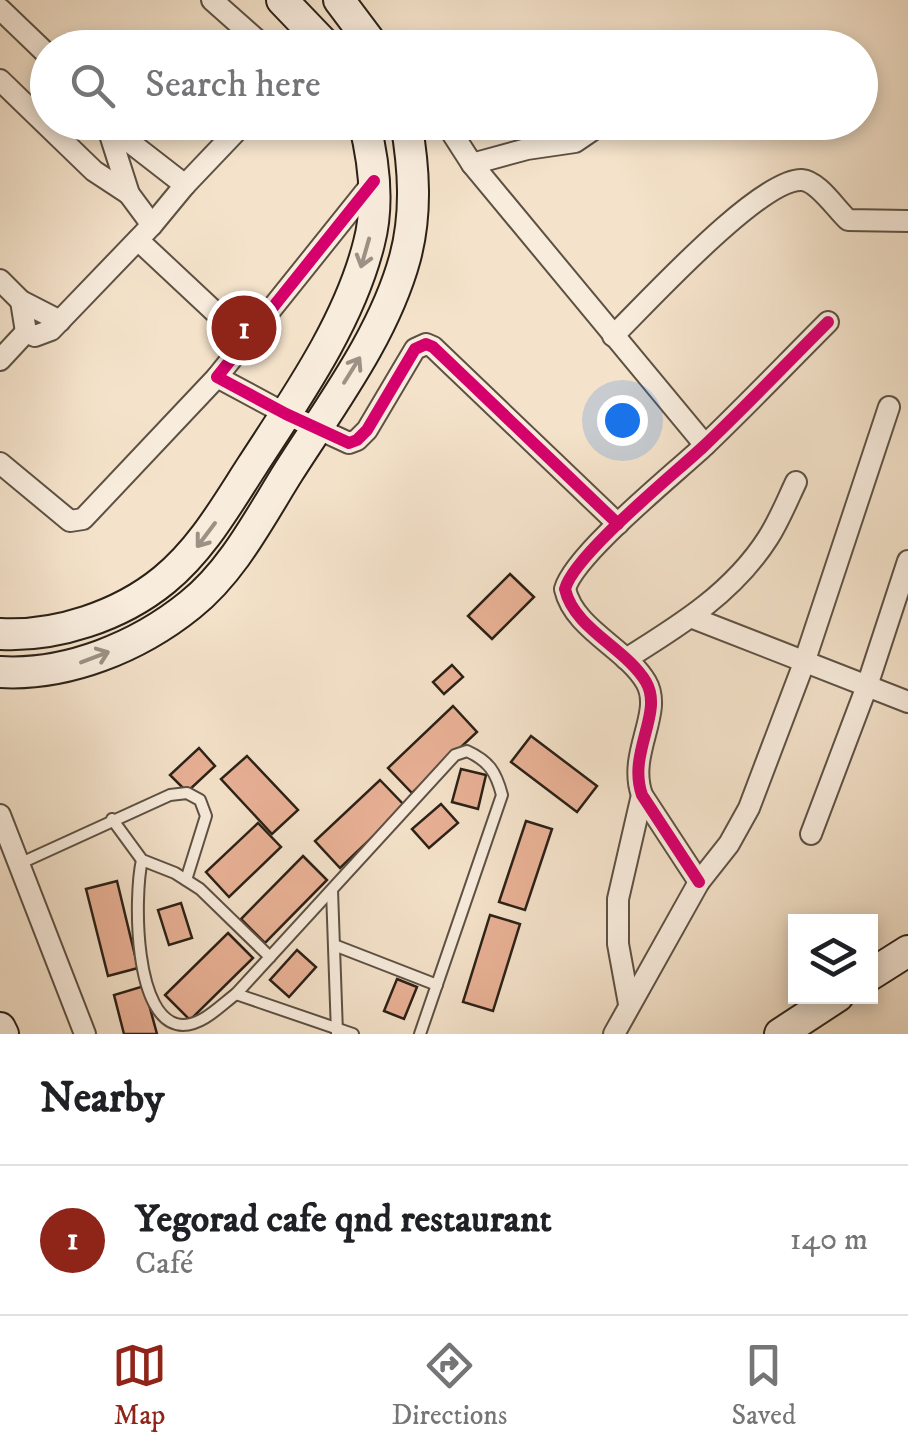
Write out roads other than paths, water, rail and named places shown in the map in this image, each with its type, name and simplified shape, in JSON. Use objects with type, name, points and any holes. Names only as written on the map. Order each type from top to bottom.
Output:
[{"type":"main road","points":[[339,0],[362,30]]},
{"type":"main road","points":[[296,4],[315,30]]},
{"type":"main road","points":[[0,634],[45,631],[82,622],[142,596],[164,580],[209,532],[286,414],[352,294],[370,241],[374,182],[367,140]]},
{"type":"main road","points":[[0,672],[49,670],[80,663],[145,636],[194,602],[234,559],[363,353],[405,258],[414,208],[409,140]]},
{"type":"main road","points":[[878,970],[908,951]]},
{"type":"main road","points":[[780,1034],[826,1004]]},
{"type":"street","points":[[212,0],[246,30]]},
{"type":"street","points":[[0,9],[30,38]]},
{"type":"street","points":[[0,80],[30,109]]},
{"type":"street","points":[[61,140],[94,172],[129,194]]},
{"type":"street","points":[[112,140],[145,232],[247,342]]},
{"type":"street","points":[[127,140],[185,185]]},
{"type":"street","points":[[26,332],[43,334],[60,321],[228,140]]},
{"type":"street","points":[[457,140],[472,164],[704,445]]},
{"type":"street","points":[[472,164],[578,140]]},
{"type":"street","points":[[0,463],[70,521],[84,519],[218,376],[374,182]]},
{"type":"street","points":[[613,336],[756,200],[788,182],[812,182],[848,220],[908,221]]},
{"type":"street","points":[[0,280],[21,301],[60,321]]},
{"type":"street","points":[[21,301],[26,332]]},
{"type":"street","points":[[699,882],[642,795],[636,766],[652,698],[646,682],[576,611],[565,589],[568,577],[618,524],[828,322]]},
{"type":"street","points":[[0,360],[26,332]]},
{"type":"street","points":[[218,376],[286,414],[349,442],[362,436],[415,349],[426,344],[618,524]]},
{"type":"street","points":[[614,1034],[699,882],[729,844],[749,808],[804,663],[889,407]]},
{"type":"street","points":[[626,660],[694,618],[751,562],[796,482]]},
{"type":"street","points":[[810,834],[908,561]]},
{"type":"street","points":[[694,618],[908,702]]},
{"type":"street","points":[[629,1004],[618,944],[618,899],[642,795]]},
{"type":"street","points":[[0,815],[85,1034]]},
{"type":"street","points":[[0,870],[21,863]]},
{"type":"lane","points":[[142,860],[136,885],[137,927],[151,1001],[160,1016],[199,1029],[236,994],[455,754],[466,750],[483,758],[497,774],[502,795],[420,1034]]},
{"type":"lane","points":[[21,863],[170,794],[187,794],[200,800],[206,816],[186,880]]},
{"type":"lane","points":[[112,819],[142,860],[200,890],[270,957]]},
{"type":"lane","points":[[332,890],[337,1032]]},
{"type":"lane","points":[[334,945],[437,985]]},
{"type":"lane","points":[[236,994],[337,1032],[353,1034]]},
{"type":"place","name":"Yegorad cafe qnd restaurant","points":[[244,328]]}]
